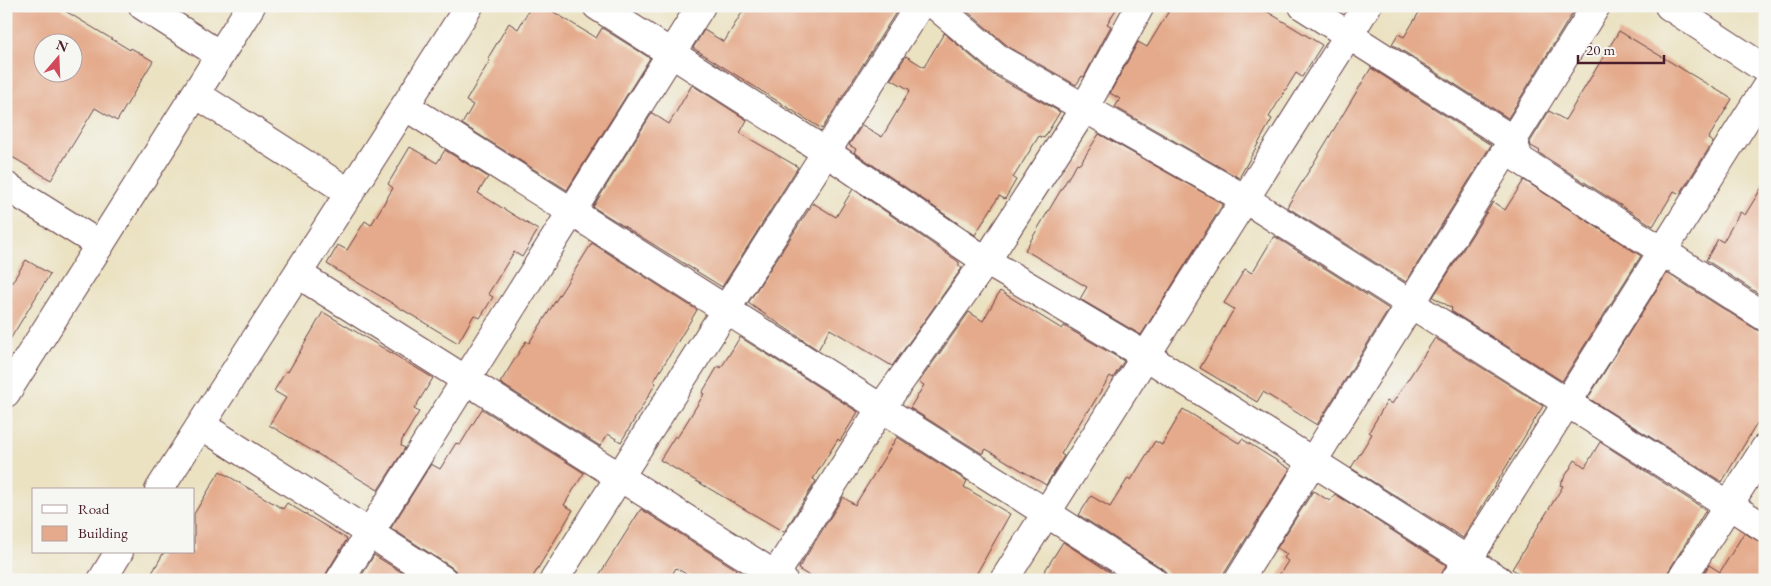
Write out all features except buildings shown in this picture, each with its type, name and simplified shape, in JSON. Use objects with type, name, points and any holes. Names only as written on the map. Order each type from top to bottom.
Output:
[{"type":"street","points":[[143,6],[220,55]]},
{"type":"street","points":[[6,393],[251,6]]},
{"type":"street","points":[[161,488],[469,6]]},
{"type":"street","points":[[597,6],[826,152],[986,261],[1146,356],[1313,462],[1461,570],[1499,580]]},
{"type":"street","points":[[340,580],[701,6]]},
{"type":"street","points":[[554,580],[919,6]]},
{"type":"street","points":[[936,6],[1000,60],[1245,199],[1765,528]]},
{"type":"street","points":[[298,274],[620,476],[777,578],[881,408],[986,261],[1084,109],[1140,6]]},
{"type":"street","points":[[1303,6],[1513,140],[1519,159],[1765,317]]},
{"type":"street","points":[[1004,580],[1367,6]]},
{"type":"street","points":[[1239,580],[1596,6]]},
{"type":"street","points":[[1669,6],[1765,69]]},
{"type":"street","points":[[1461,570],[1765,89]]},
{"type":"street","points":[[196,94],[350,193]]},
{"type":"street","points":[[405,106],[1152,580]]},
{"type":"street","points":[[6,186],[100,246]]},
{"type":"street","points":[[201,425],[443,580]]},
{"type":"street","points":[[1681,580],[1765,448]]},
{"type":"street","points":[[102,580],[118,554]]}]
